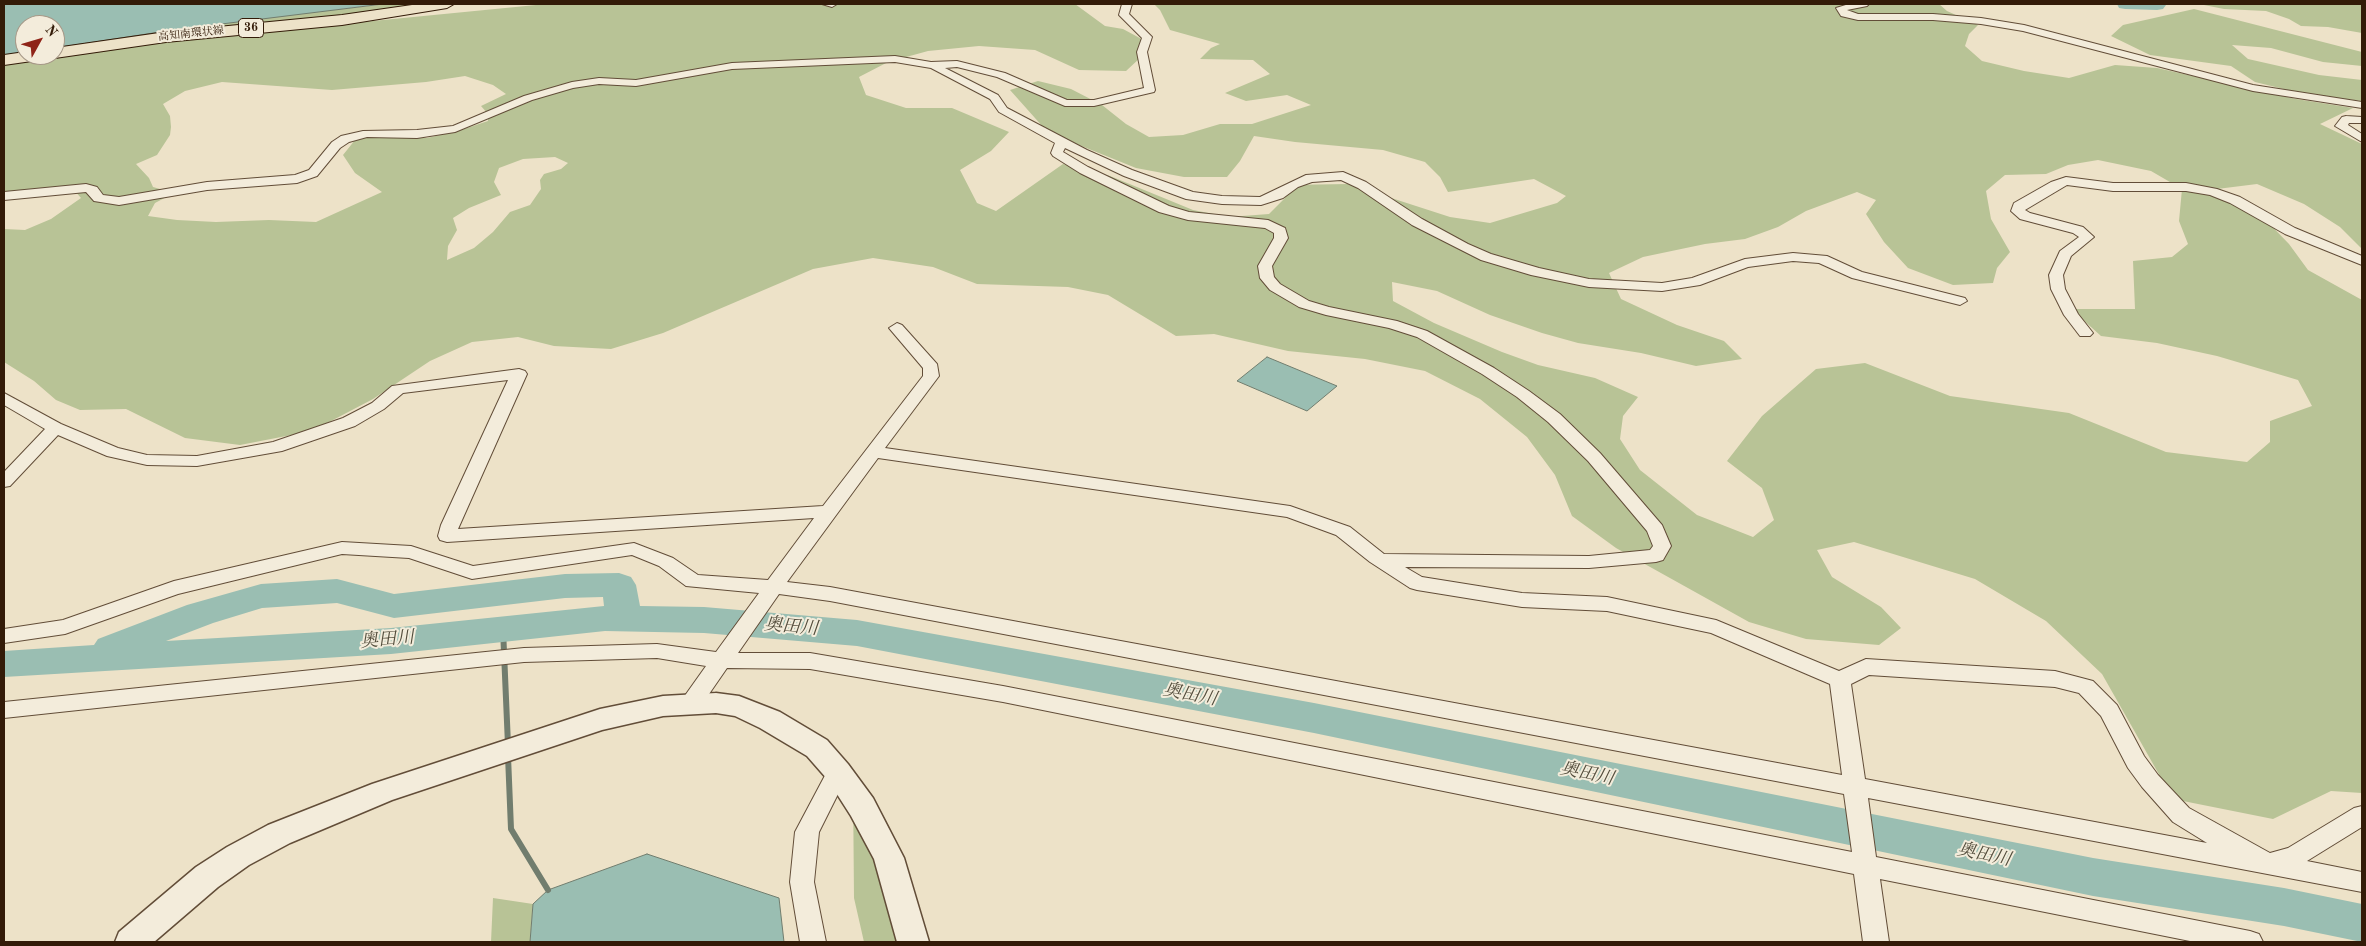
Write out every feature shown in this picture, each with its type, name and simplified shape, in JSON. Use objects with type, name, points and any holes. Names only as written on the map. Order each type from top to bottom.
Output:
[{"type":"main road","name":"高知南環状線","points":[[65,51],[157,38],[342,20],[447,4]]},
{"type":"street","points":[[827,4],[832,4]]},
{"type":"street","points":[[4,196],[86,188],[93,190],[99,198],[119,201],[207,186],[297,179],[313,173],[328,153],[345,139],[367,133],[417,134],[455,129],[537,95],[586,82],[636,83],[732,66],[895,59],[932,65],[957,64],[1001,75],[1065,102],[1094,104],[1150,90],[1151,86],[1143,62],[1142,52],[1147,36],[1124,15],[1127,4]]},
{"type":"street","points":[[1864,4],[1842,8],[1844,14],[1858,17],[1933,17],[1981,21],[2016,27],[2253,88],[2362,105]]},
{"type":"street","points":[[932,65],[994,97],[1003,110],[1061,142],[1164,188],[1191,196],[1222,200],[1261,201],[1278,196],[1294,184],[1310,178],[1343,176],[1362,185],[1418,222],[1463,247],[1486,257],[1536,272],[1589,283],[1662,287],[1695,282],[1745,263],[1793,257],[1822,259],[1857,275],[1960,301]]},
{"type":"street","points":[[2362,120],[2346,119],[2341,126],[2362,140]]},
{"type":"street","points":[[1061,142],[1057,153],[1084,170],[1164,209],[1188,216],[1268,224],[1280,231],[1281,238],[1265,266],[1267,278],[1275,287],[1304,304],[1326,311],[1392,324],[1422,334],[1488,371],[1554,418],[1594,457],[1655,528],[1662,546],[1656,556],[1609,561],[1380,560]]},
{"type":"street","points":[[2085,333],[2071,315],[2062,298],[2058,289],[2056,275],[2065,254],[2087,237],[2078,230],[2025,216],[2018,211],[2019,206],[2055,184],[2066,181],[2113,187],[2178,186],[2213,192],[2236,200],[2290,231],[2362,261]]},
{"type":"street","points":[[690,704],[828,511],[931,376],[931,366],[897,328]]},
{"type":"street","points":[[4,398],[55,428],[113,452],[147,460],[197,461],[276,447],[349,422],[378,406],[398,388],[519,374],[450,525],[447,536],[828,511]]},
{"type":"street","points":[[4,482],[55,428]]},
{"type":"street","points":[[873,452],[1290,512],[1343,531],[1380,560],[1417,583],[1522,600],[1607,604],[1716,627],[1840,680],[1866,667],[2055,679],[2086,687],[2109,711],[2136,762],[2181,815],[2226,843],[2268,864],[2295,856],[2362,815]]},
{"type":"street","points":[[4,636],[65,627],[174,588],[342,548],[411,552],[472,574],[634,549],[666,562],[693,581],[774,586],[840,596],[2362,882]]},
{"type":"street","points":[[4,710],[524,656],[657,651],[726,652],[810,662],[1003,694],[2250,942]]},
{"type":"street","points":[[1840,680],[1876,942]]},
{"type":"street","points":[[131,942],[207,877],[238,856],[279,834],[382,792],[600,720],[663,706],[716,703],[739,706],[762,716],[817,748],[838,772],[862,807],[889,858],[913,942]]},
{"type":"street","points":[[813,942],[802,882],[807,832],[838,772]]},
{"type":"green space","points":[[387,4],[426,4],[342,18],[342,24],[546,4],[1075,4],[1105,26],[1123,29],[1149,43],[1140,58],[1126,71],[1079,70],[1035,50],[979,46],[928,51],[888,62],[859,77],[866,95],[906,108],[952,108],[1009,132],[991,151],[960,170],[977,203],[996,211],[1063,164],[1110,176],[1193,210],[1229,217],[1269,214],[1285,198],[1288,185],[1348,184],[1450,217],[1490,223],[1557,203],[1566,196],[1534,179],[1448,192],[1440,177],[1425,162],[1383,150],[1295,142],[1254,136],[1240,161],[1227,177],[1184,177],[1136,168],[1079,145],[1043,127],[1010,90],[1038,81],[1071,89],[1102,105],[1126,124],[1149,137],[1183,135],[1220,124],[1252,124],[1311,105],[1287,95],[1246,101],[1225,93],[1270,74],[1253,60],[1200,59],[1211,48],[1220,44],[1170,30],[1160,10],[1154,4],[1939,4],[1947,11],[1978,25],[1969,34],[1965,46],[1982,61],[2024,71],[2069,78],[2115,65],[2157,68],[2296,99],[2353,108],[2320,124],[2362,144],[2362,249],[2340,227],[2304,204],[2257,184],[2217,189],[2256,210],[2289,244],[2308,270],[2362,300],[2362,793],[2331,791],[2273,819],[2173,799],[2102,674],[2046,621],[1975,579],[1854,542],[1817,550],[1832,577],[1881,607],[1901,628],[1879,645],[1806,639],[1749,622],[1616,548],[1572,516],[1555,475],[1527,437],[1480,399],[1425,371],[1365,359],[1288,351],[1214,334],[1176,336],[1108,295],[1068,287],[977,284],[933,267],[873,258],[813,269],[663,333],[611,349],[554,346],[518,337],[472,342],[430,361],[373,399],[312,431],[240,445],[185,438],[126,409],[80,410],[56,400],[34,381],[4,362],[4,229],[25,230],[51,219],[81,198],[74,190],[36,190],[4,197],[4,55],[15,55],[15,65],[65,65],[65,44],[246,19]],"holes":[[[465,76],[493,85],[506,94],[481,106],[488,114],[488,121],[458,131],[427,138],[389,132],[355,140],[343,155],[355,173],[382,192],[316,222],[269,220],[216,222],[148,216],[155,203],[174,193],[153,187],[149,178],[136,164],[157,155],[170,135],[171,127],[170,116],[163,104],[185,91],[222,82],[332,90],[426,82]],[[555,157],[568,163],[561,169],[544,174],[540,180],[541,189],[530,205],[510,212],[493,232],[474,248],[447,260],[448,246],[457,230],[453,218],[469,208],[501,195],[494,182],[499,168],[523,159]],[[2098,160],[2151,171],[2182,189],[2179,221],[2188,244],[2172,257],[2133,261],[2135,309],[2071,309],[2101,336],[2157,343],[2217,356],[2298,380],[2312,406],[2270,421],[2270,442],[2247,462],[2166,452],[2069,413],[1950,396],[1865,363],[1816,369],[1762,416],[1727,461],[1762,488],[1774,520],[1753,537],[1697,515],[1640,470],[1620,439],[1623,416],[1638,397],[1595,378],[1538,365],[1502,352],[1434,323],[1393,301],[1392,282],[1437,291],[1490,315],[1578,343],[1641,353],[1696,366],[1742,359],[1724,341],[1677,325],[1621,299],[1609,273],[1643,257],[1705,244],[1745,239],[1778,227],[1806,211],[1857,192],[1876,200],[1866,214],[1884,242],[1908,268],[1953,285],[1993,283],[1997,268],[2010,252],[1991,219],[1986,191],[2005,175],[2046,174],[2068,165]]]},
{"type":"green space","points":[[2199,4],[2362,4],[2362,33],[2328,27],[2301,26],[2289,19],[2266,11],[2224,9]]},
{"type":"green space","points":[[2194,9],[2362,52],[2362,66],[2323,62],[2271,48],[2232,45],[2248,59],[2319,75],[2362,80],[2362,101],[2304,94],[2255,82],[2231,66],[2150,55],[2111,36],[2123,25]]},
{"type":"green space","points":[[853,785],[880,837],[909,942],[864,942],[854,898]]},
{"type":"green space","points":[[493,898],[533,904],[530,942],[491,942]]},
{"type":"water","points":[[4,4],[383,4],[173,30],[65,46],[65,15],[15,15],[15,54],[4,56]]},
{"type":"water","points":[[1267,357],[1337,386],[1307,411],[1237,381]]},
{"type":"water","points":[[647,854],[779,898],[784,942],[530,942],[533,904],[548,890]]},
{"type":"waterway","points":[[2125,4],[2157,5]]},
{"type":"waterway","points":[[111,648],[200,614],[261,596],[337,591],[394,606],[565,586],[619,585],[624,618]]},
{"type":"waterway","name":"奥田川","points":[[4,664],[391,641],[605,618],[624,618]]},
{"type":"waterway","name":"奥田川","points":[[624,618],[704,620],[857,633],[1314,718],[2093,877],[2284,907],[2362,924]]},
{"type":"waterway","points":[[503,629],[508,745]]},
{"type":"waterway","points":[[508,756],[511,829],[548,890]]}]
